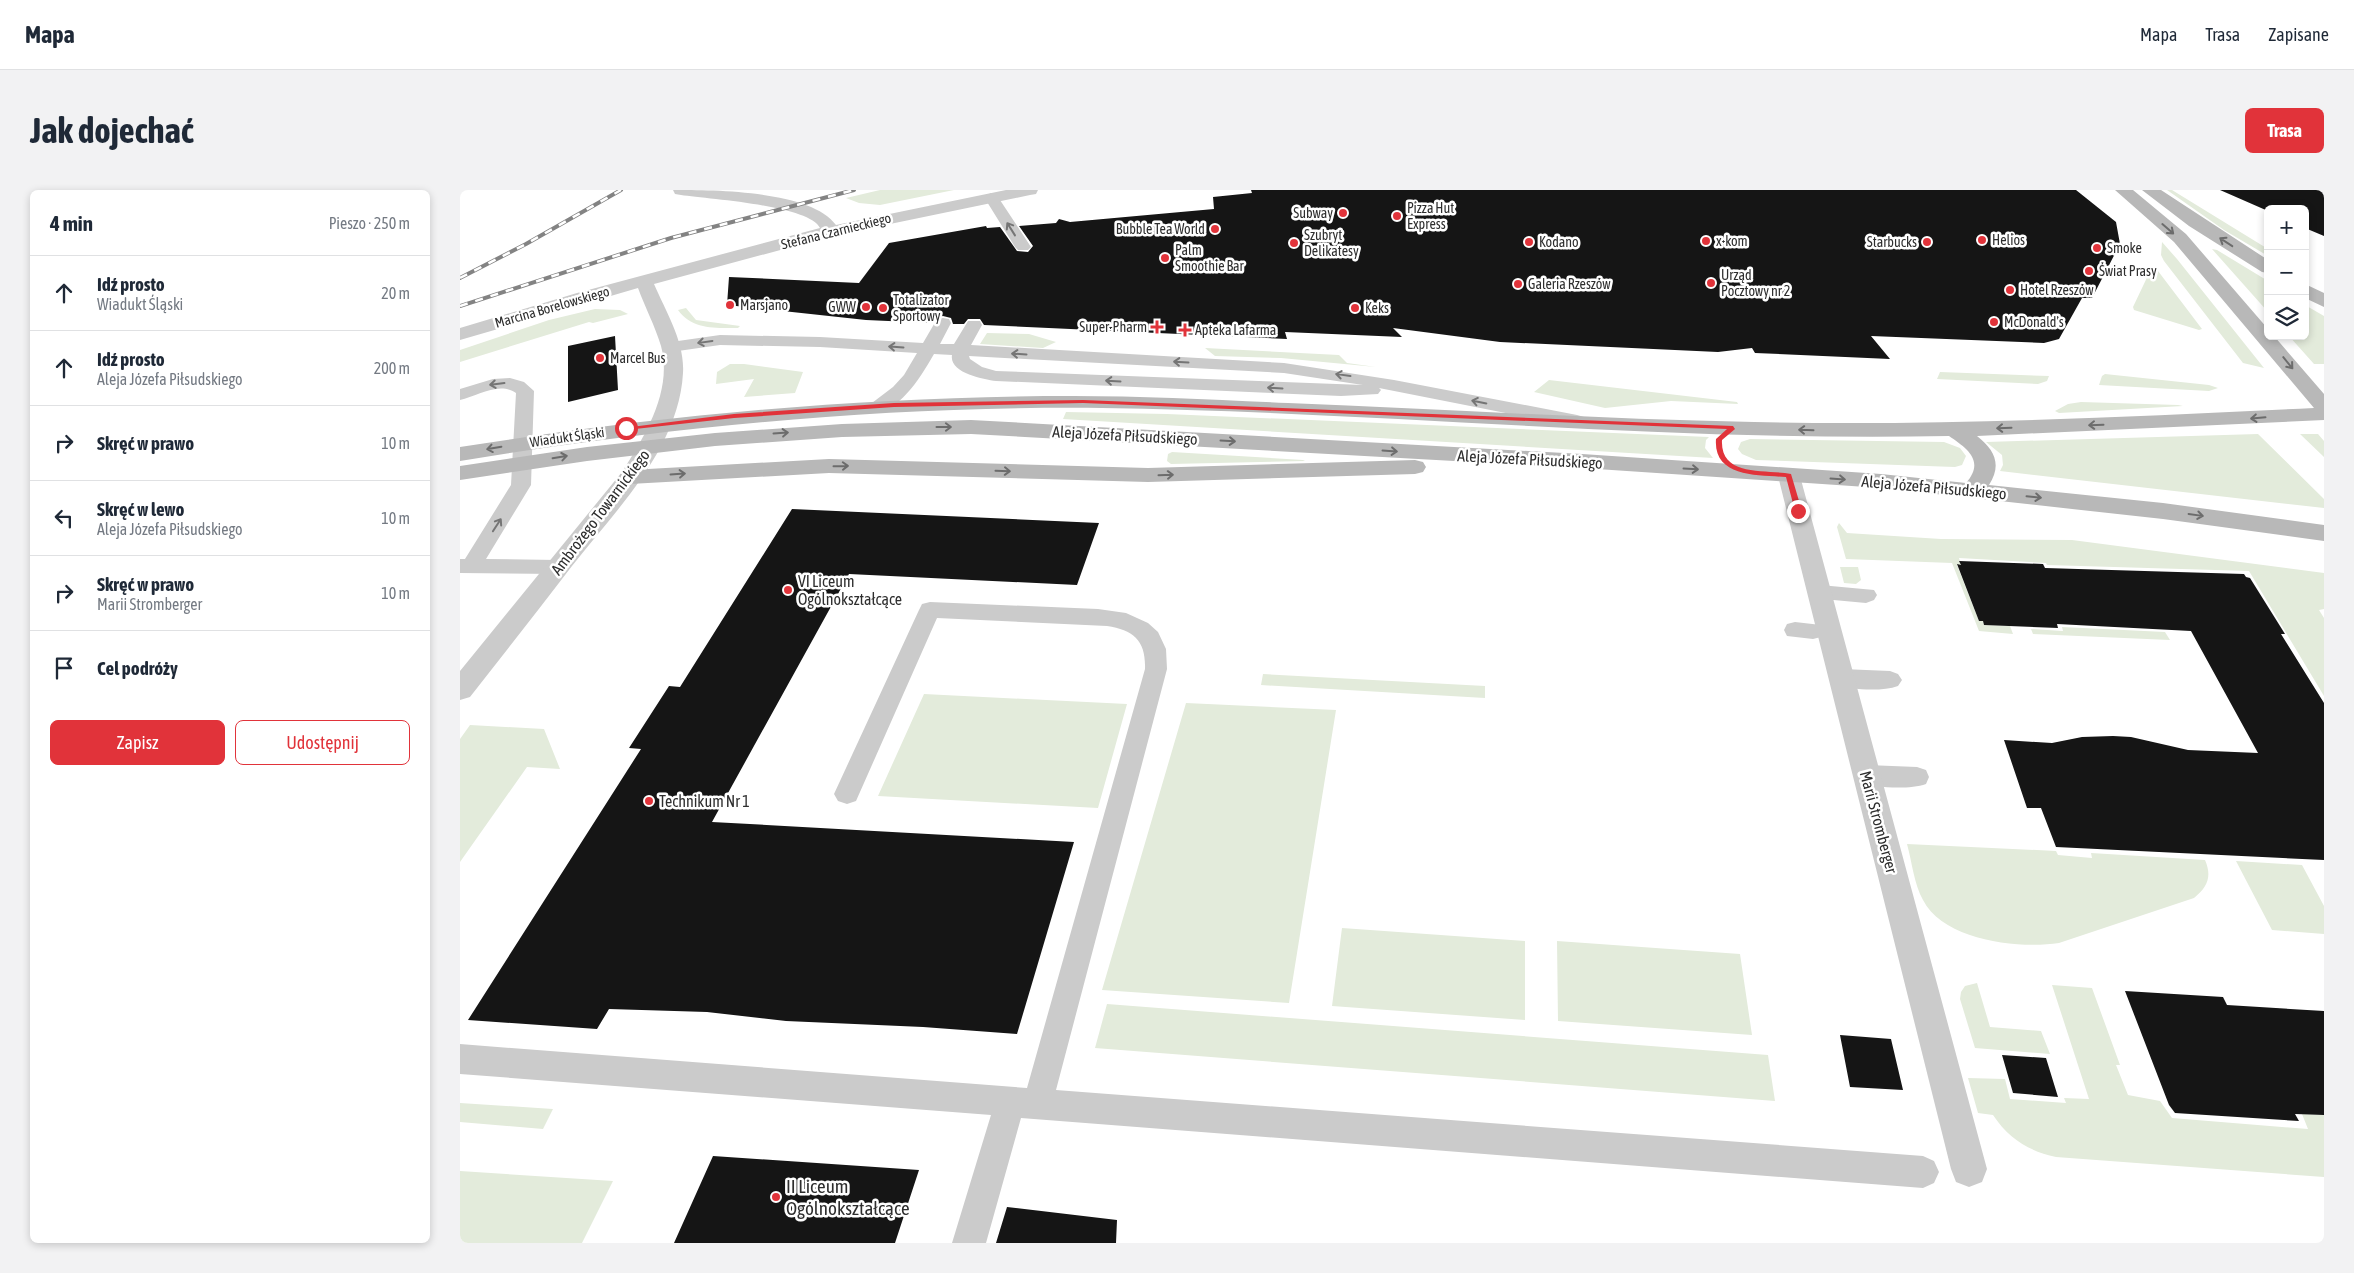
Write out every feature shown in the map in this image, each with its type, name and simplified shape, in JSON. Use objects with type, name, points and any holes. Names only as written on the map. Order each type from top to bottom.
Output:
[{"type":"main road","points":[[2123,190],[2180,238],[2324,407]]},
{"type":"main road","points":[[2150,190],[2195,222],[2264,265]]},
{"type":"main road","points":[[2309,292],[2324,301]]},
{"type":"main road","name":"Aleja Józefa Piłsudskiego","points":[[733,426],[877,406],[1083,402],[1733,428],[1954,430],[2235,420],[2324,414]]},
{"type":"main road","name":"Aleja Józefa Piłsudskiego","points":[[733,426],[972,427],[1070,431],[1740,472],[1973,489],[2163,511],[2324,533]]},
{"type":"main road","name":"Wiadukt Śląski","points":[[460,454],[567,436],[733,426]]},
{"type":"main road","name":"Wiadukt Śląski","points":[[460,473],[733,426]]},
{"type":"main road","points":[[1733,428],[1719,439],[1718,450],[1723,458],[1740,472]]},
{"type":"main road","points":[[1954,430],[1982,450],[1986,460],[1986,470],[1980,483],[1973,489]]},
{"type":"main road","points":[[630,477],[883,466],[1148,475],[1401,469],[1486,457]]},
{"type":"street","points":[[681,190],[724,192],[804,208],[829,225],[830,231]]},
{"type":"street","name":"Stefana Czarnieckiego","points":[[644,281],[830,231],[1030,190]]},
{"type":"street","name":"Marcina Borelowskiego","points":[[460,334],[644,281]]},
{"type":"street","name":"Ambrożego Towarnickiego","points":[[460,690],[630,477],[656,437],[668,405],[673,372],[671,347],[644,281]]},
{"type":"street","name":"Marii Stromberger","points":[[1789,476],[1969,1169]]},
{"type":"lane","points":[[991,197],[1022,247]]},
{"type":"lane","points":[[877,406],[911,378],[943,323]]},
{"type":"lane","points":[[974,325],[962,345],[960,359],[966,367],[977,372],[996,376],[1341,391],[1408,389]]},
{"type":"lane","points":[[671,347],[720,340],[820,342],[1284,368],[1349,376],[1578,421]]},
{"type":"lane","points":[[460,396],[497,383],[520,386],[525,391],[521,485],[465,566]]},
{"type":"lane","points":[[465,566],[557,567]]},
{"type":"lane","points":[[1820,593],[1866,595]]},
{"type":"lane","points":[[847,794],[930,610],[1106,618],[1135,625],[1155,644],[1158,656],[1156,669],[1024,1104],[969,1243]]},
{"type":"lane","points":[[1842,678],[1890,680]]},
{"type":"lane","points":[[1867,775],[1917,778]]},
{"type":"lane","points":[[460,1059],[1923,1172]]},
{"type":"green space","points":[[880,190],[954,190],[880,205],[859,203],[846,198]]},
{"type":"green space","points":[[2167,190],[2172,190],[2264,247],[2264,254],[2224,230]]},
{"type":"green space","points":[[2162,242],[2264,368],[2243,363],[2164,261],[2161,255]]},
{"type":"green space","points":[[2212,249],[2217,250],[2264,279],[2264,308]]},
{"type":"green space","points":[[2152,267],[2155,267],[2202,329],[2199,330],[2134,310],[2133,307]]},
{"type":"green space","points":[[2309,307],[2324,316],[2324,364],[2314,364],[2293,340],[2309,340]]},
{"type":"green space","points":[[686,308],[696,320],[740,326],[738,328],[721,328],[697,324],[684,317],[678,310]]},
{"type":"green space","points":[[595,309],[620,310],[628,314],[593,323],[589,322],[460,362],[460,350],[549,320]]},
{"type":"green space","points":[[987,333],[1029,334],[1056,342],[1043,348],[980,344]]},
{"type":"green space","points":[[1205,348],[1339,355],[1347,363],[1376,367],[1281,358],[1215,356]]},
{"type":"green space","points":[[730,364],[744,364],[803,372],[795,393],[744,397],[754,379],[716,384],[717,372]]},
{"type":"green space","points":[[1940,372],[2049,376],[2047,381],[2038,384],[1937,379]]},
{"type":"green space","points":[[2105,374],[2209,385],[2218,388],[2209,391],[2099,385],[2102,376]]},
{"type":"green space","points":[[1549,380],[1737,402],[1738,404],[1671,401],[1605,408],[1534,392]]},
{"type":"green space","points":[[2081,402],[2183,406],[2059,413],[2055,411],[2068,404]]},
{"type":"green space","points":[[1066,412],[1167,414],[1709,437],[1706,440],[1705,448],[1713,458],[1063,419]]},
{"type":"green space","points":[[2258,434],[2324,499],[2324,508],[2000,471],[2003,465],[2002,455],[1986,442]]},
{"type":"green space","points":[[2300,434],[2318,434],[2324,441],[2324,457]]},
{"type":"green space","points":[[1750,439],[1944,442],[1960,448],[1966,456],[1962,465],[1955,467],[1756,460],[1742,454],[1738,449],[1741,442]]},
{"type":"green space","points":[[1172,452],[1305,461],[1171,464],[1167,461],[1168,454]]},
{"type":"green space","points":[[1839,523],[1847,533],[1941,539],[2072,540],[2324,573],[2324,609],[2319,610],[2324,618],[2324,696],[2249,571],[2047,565],[2046,563],[1959,558],[1961,565],[1957,565],[1979,621],[1983,621],[1984,625],[2010,626],[2013,634],[1979,631],[1952,563],[1846,559],[1837,527]]},
{"type":"green space","points":[[1840,567],[1858,567],[1861,580],[1856,584],[1844,583]]},
{"type":"green space","points":[[2062,627],[2165,632],[2170,640],[2033,634],[2031,629],[2063,631]]},
{"type":"green space","points":[[1263,674],[1485,686],[1485,698],[1261,685]]},
{"type":"green space","points":[[924,694],[1127,704],[1098,808],[878,796]]},
{"type":"green space","points":[[1186,703],[1336,710],[1289,1003],[1102,990]]},
{"type":"green space","points":[[470,725],[544,729],[560,769],[527,767],[460,862],[460,739]]},
{"type":"green space","points":[[1907,844],[2056,851],[2058,855],[2092,858],[2091,853],[2205,860],[2208,876],[2203,890],[2194,898],[2059,943],[2024,945],[2004,943],[1965,933],[1947,925],[1933,914],[1917,887]]},
{"type":"green space","points":[[2236,861],[2302,865],[2324,906],[2324,934],[2272,930]]},
{"type":"green space","points":[[1342,928],[1525,941],[1525,1020],[1332,1006]]},
{"type":"green space","points":[[1557,941],[1740,954],[1752,1035],[1558,1021]]},
{"type":"green space","points":[[1977,983],[1990,1027],[2041,1031],[2050,1054],[1975,1048],[1960,999],[1961,992],[1965,986]]},
{"type":"green space","points":[[2052,985],[2092,988],[2120,1065],[2116,1065],[2128,1095],[2160,1101],[2172,1118],[2308,1129],[2302,1114],[2324,1115],[2324,1177],[2056,1157],[2020,1143],[2006,1131],[1993,1115],[1978,1113],[1968,1078],[2005,1079],[2010,1099],[2066,1103],[2064,1098],[2089,1099]]},
{"type":"green space","points":[[1107,1004],[1768,1055],[1775,1101],[1095,1048]]},
{"type":"green space","points":[[460,1103],[553,1109],[543,1129],[460,1122]]},
{"type":"green space","points":[[460,1171],[613,1181],[582,1243],[460,1243]]},
{"type":"building","name":"Galeria Rzeszów","points":[[1251,190],[2076,190],[2116,222],[2120,244],[2092,298],[2082,298],[2059,339],[2044,343],[1871,336],[1890,359],[1755,353],[1752,348],[1718,352],[1500,342],[1393,328],[1402,337],[1285,332],[1287,339],[984,325],[980,319],[968,319],[964,324],[953,324],[951,318],[943,316],[937,317],[933,323],[866,320],[727,305],[729,277],[859,283],[889,243],[986,226],[987,228],[1000,227],[1017,251],[1028,252],[1033,246],[1019,226],[1056,223],[1059,219],[1070,222],[1214,209],[1213,197],[1252,193]]},
{"type":"building","points":[[2220,190],[2324,190],[2324,236],[2309,230],[2309,205],[2264,205],[2264,209]]},
{"type":"building","points":[[615,336],[618,390],[568,402],[568,346]]},
{"type":"building","points":[[792,509],[1099,523],[1077,585],[849,574],[712,822],[1074,842],[1017,1034],[923,1027],[786,1021],[707,1012],[609,1009],[597,1029],[468,1020],[641,749],[629,748],[669,686],[680,687]]},
{"type":"building","points":[[1959,561],[2043,564],[2045,568],[2244,574],[2250,578],[2285,634],[2281,634],[2324,703],[2324,860],[2056,847],[2041,808],[2027,808],[2004,740],[2052,743],[2082,737],[2113,736],[2131,737],[2188,750],[2258,753],[2191,631],[2057,624],[2058,628],[1984,625],[1983,621],[1979,621],[1957,564],[1961,565]]},
{"type":"building","points":[[2125,991],[2223,997],[2227,1005],[2324,1011],[2324,1115],[2295,1114],[2299,1121],[2175,1113],[2169,1105]]},
{"type":"building","points":[[1840,1035],[1891,1039],[1903,1090],[1850,1087]]},
{"type":"building","points":[[2002,1055],[2046,1058],[2058,1097],[2013,1093]]},
{"type":"building","points":[[713,1156],[919,1170],[895,1243],[674,1243]]},
{"type":"building","points":[[1007,1207],[1117,1220],[1116,1243],[996,1243]]},
{"type":"railway","points":[[460,278],[526,244],[621,190]]},
{"type":"railway","points":[[460,306],[671,238],[854,190]]},
{"type":"place","name":"Subway","points":[[1343,213]]},
{"type":"place","name":"Pizza Hut Express","points":[[1397,216]]},
{"type":"place","name":"Bubble Tea World","points":[[1215,229]]},
{"type":"place","name":"Helios","points":[[1982,240]]},
{"type":"place","name":"x-kom","points":[[1706,241]]},
{"type":"place","name":"Kodano","points":[[1529,242]]},
{"type":"place","name":"Starbucks","points":[[1927,242]]},
{"type":"place","name":"Szubryt Delikatesy","points":[[1294,243]]},
{"type":"place","name":"Smoke","points":[[2097,248]]},
{"type":"place","name":"Palm Smoothie Bar","points":[[1165,258]]},
{"type":"place","name":"Świat Prasy","points":[[2089,271]]},
{"type":"place","name":"Urząd Pocztowy nr 2","points":[[1711,283]]},
{"type":"place","name":"Galeria Rzeszów","points":[[1518,284]]},
{"type":"place","name":"Hotel Rzeszów","points":[[2010,290]]},
{"type":"place","name":"Marsjano","points":[[730,305]]},
{"type":"place","name":"GWW","points":[[866,307]]},
{"type":"place","name":"Totalizator Sportowy","points":[[883,308]]},
{"type":"place","name":"Keks","points":[[1355,308]]},
{"type":"place","name":"McDonald's","points":[[1994,322]]},
{"type":"place","name":"Super-Pharm","points":[[1157,327]]},
{"type":"place","name":"Apteka Lafarma","points":[[1185,330]]},
{"type":"place","name":"Marcel Bus","points":[[600,358]]},
{"type":"place","name":"VI Liceum Ogólnokształcące","points":[[788,590]]},
{"type":"place","name":"Technikum Nr 1","points":[[649,801]]},
{"type":"place","name":"II Liceum Ogólnokształcące","points":[[776,1197]]},
{"type":"route","points":[[626,428],[734,416],[816,410],[894,405],[998,402],[1199,405],[1733,428],[1719,439],[1718,450],[1723,458],[1740,472],[1789,476],[1798,511]]}]
